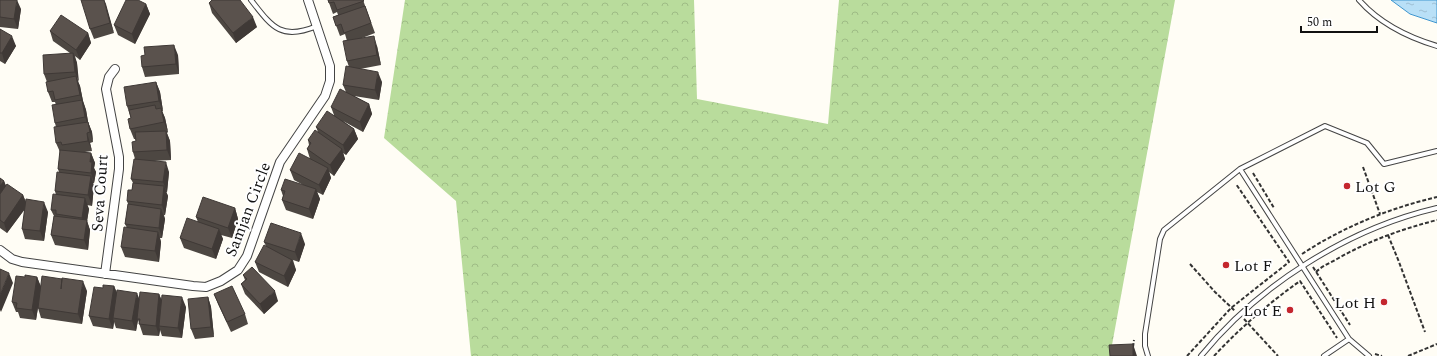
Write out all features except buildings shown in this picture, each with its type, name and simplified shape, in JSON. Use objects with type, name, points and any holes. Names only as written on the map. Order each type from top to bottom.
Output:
[{"type":"street","name":"Samjan Circle","points":[[0,250],[12,259],[22,262],[193,286],[206,286],[221,281],[238,270],[247,256],[280,162],[325,96],[330,81],[330,66],[308,0]]},
{"type":"street","name":"Seva Court","points":[[105,274],[119,169],[119,157],[106,89],[109,77],[115,69]]},
{"type":"lane","points":[[251,0],[278,30],[289,33],[307,30],[316,26]]},
{"type":"lane","points":[[1359,0],[1365,8],[1390,27],[1415,40],[1437,46]]},
{"type":"lane","points":[[1148,356],[1145,346],[1145,334],[1160,238],[1164,230],[1240,169],[1325,126],[1367,143],[1384,164],[1437,151]]},
{"type":"lane","points":[[1240,169],[1298,257],[1349,339],[1369,356]]},
{"type":"lane","points":[[1200,356],[1239,315],[1303,265],[1337,246],[1376,228],[1402,218],[1437,208]]},
{"type":"lane","points":[[1324,356],[1349,339]]},
{"type":"path","points":[[1363,167],[1380,214]]},
{"type":"path","points":[[1236,184],[1289,262]]},
{"type":"path","points":[[1187,356],[1231,308],[1289,262],[1325,240],[1380,214],[1437,197]]},
{"type":"path","points":[[1316,272],[1344,254],[1388,235],[1409,227],[1437,220]]},
{"type":"path","points":[[1388,235],[1424,332]]},
{"type":"path","points":[[1190,264],[1231,308],[1248,322],[1278,356]]},
{"type":"path","points":[[1214,356],[1248,322],[1277,297],[1300,281],[1337,338]]},
{"type":"path","points":[[1134,340],[1134,353]]},
{"type":"path","points":[[1408,356],[1437,344]]},
{"type":"green space","points":[[405,0],[694,0],[697,99],[828,124],[839,0],[1175,0],[1110,356],[471,356],[456,201],[384,138]]},
{"type":"water","points":[[1391,0],[1437,0],[1437,23],[1410,14]]},
{"type":"place","name":"Lot G","points":[[1347,186]]},
{"type":"place","name":"Lot F","points":[[1226,265]]},
{"type":"place","name":"Lot H","points":[[1384,302]]},
{"type":"place","name":"Lot E","points":[[1290,310]]}]
